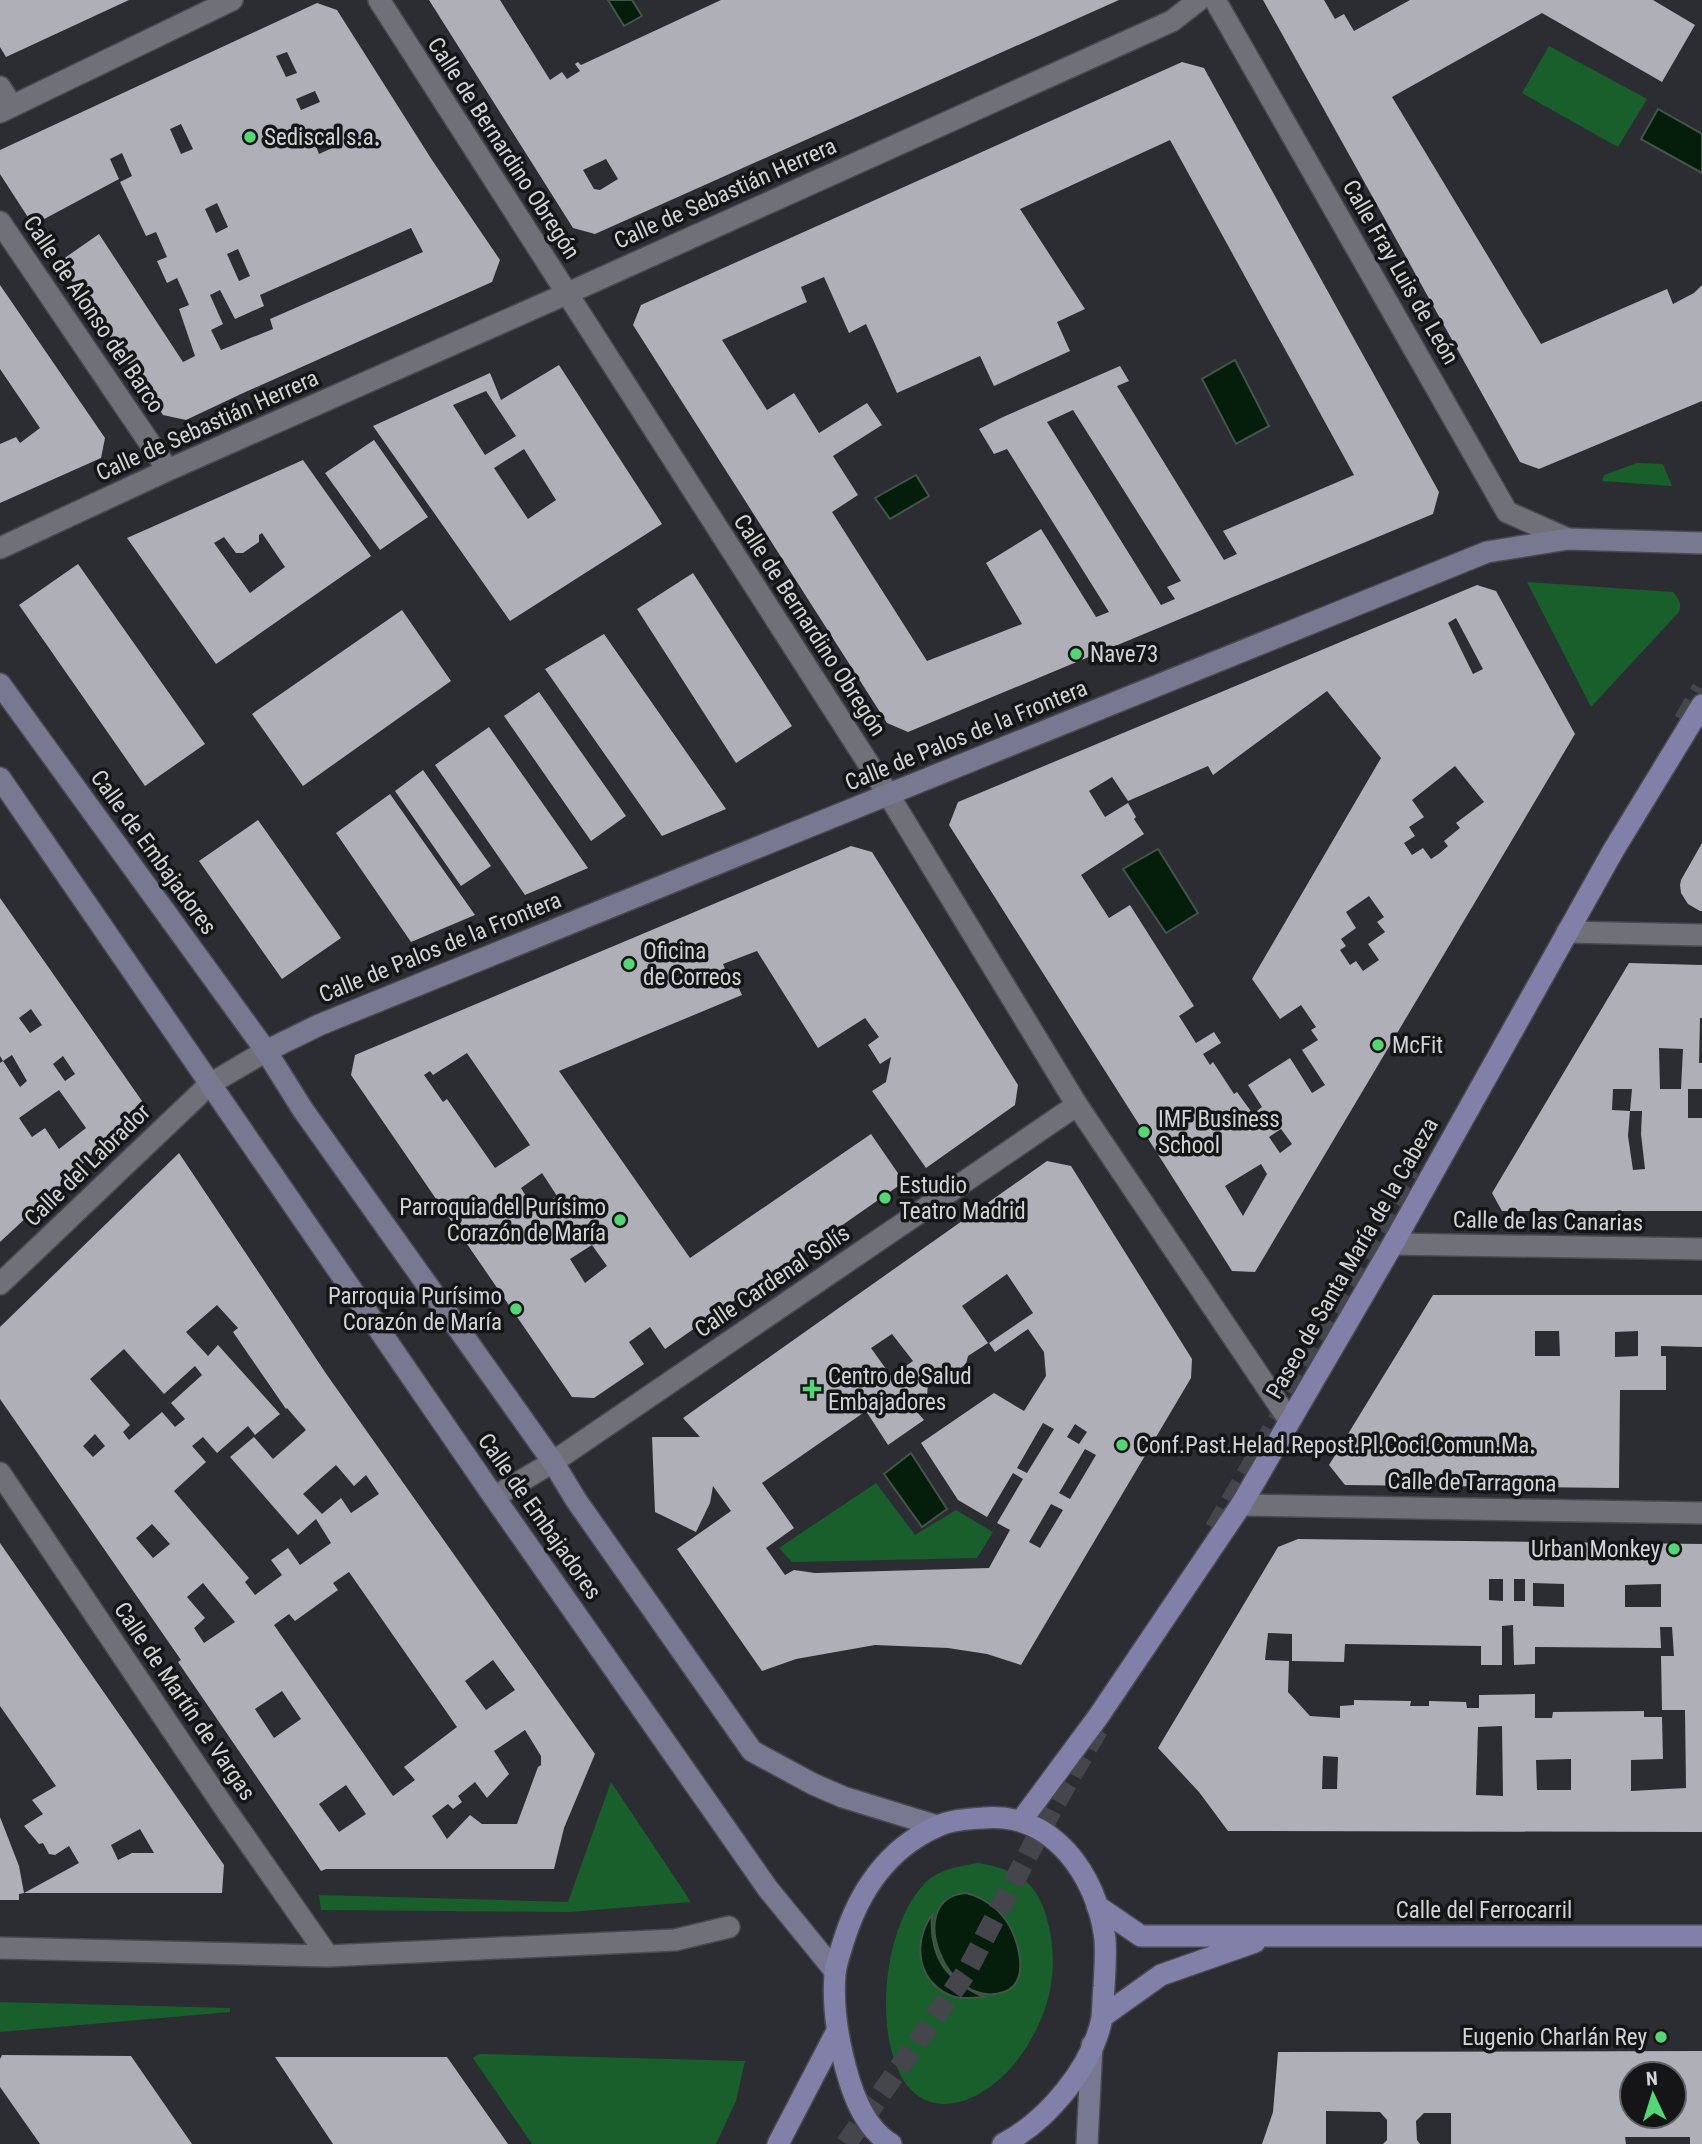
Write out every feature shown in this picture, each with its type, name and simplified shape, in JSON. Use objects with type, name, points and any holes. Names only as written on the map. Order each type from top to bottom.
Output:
[{"type":"main road","name":"Calle de Palos de la Frontera","points":[[266,1051],[319,1025],[1487,552],[1569,539],[1702,543]]},
{"type":"main road","name":"Calle de Embajadores","points":[[0,684],[266,1051],[319,1132],[553,1462],[576,1500],[752,1751],[833,1793],[937,1826]]},
{"type":"main road","name":"Paseo de Santa María de la Cabeza","points":[[1021,1821],[1098,1717],[1241,1505],[1393,1244],[1613,851],[1702,705]]},
{"type":"main road","name":"Calle de Embajadores","points":[[0,778],[494,1497],[768,1889],[835,1971]]},
{"type":"main road","points":[[891,2144],[872,2126],[859,2105],[849,2080],[837,2031],[835,1971],[856,1905],[871,1881],[900,1850],[937,1826],[997,1816],[1040,1828],[1065,1847],[1084,1877],[1097,1906],[1105,1937],[1106,1957],[1102,2017],[1093,2045],[1063,2094],[1025,2129],[1003,2144]]},
{"type":"main road","name":"Calle del Ferrocarril","points":[[1097,1906],[1141,1937],[1702,1936]]},
{"type":"main road","name":"Calle del Ferrocarril","points":[[1102,2017],[1161,1975],[1267,1937]]},
{"type":"main road","points":[[778,2144],[837,2031]]},
{"type":"main road","points":[[1087,2144],[1093,2045]]},
{"type":"street","points":[[0,87],[6,109],[232,0]]},
{"type":"street","name":"Calle de Bernardino Obregón","points":[[379,0],[888,794],[1077,1105],[1289,1420]]},
{"type":"street","name":"Calle de Sebastián Herrera","points":[[0,548],[168,470],[1172,21],[1199,0]]},
{"type":"street","name":"Calle Fray Luis de León","points":[[1215,0],[1507,512],[1569,539]]},
{"type":"street","name":"Calle de Alonso del Barco","points":[[0,222],[168,470]]},
{"type":"street","points":[[1567,932],[1702,935]]},
{"type":"street","points":[[210,1084],[266,1051]]},
{"type":"street","name":"Calle del Labrador","points":[[0,1284],[210,1084]]},
{"type":"street","name":"Calle Cardenal Solís","points":[[494,1497],[553,1462],[1077,1105]]},
{"type":"street","name":"Calle de las Canarias","points":[[1393,1244],[1702,1249]]},
{"type":"street","name":"Calle de Martín de Vargas","points":[[0,1473],[226,1810],[328,1956]]},
{"type":"street","name":"Calle de Tarragona","points":[[1241,1505],[1702,1513]]},
{"type":"street","points":[[0,1948],[328,1956],[675,1940],[729,1927]]},
{"type":"green space","points":[[1549,46],[1647,99],[1618,147],[1522,93]]},
{"type":"green space","points":[[1637,463],[1663,464],[1672,486],[1602,481],[1604,475]]},
{"type":"green space","points":[[1527,582],[1673,592],[1679,601],[1680,609],[1591,707]]},
{"type":"green space","points":[[876,1483],[915,1535],[956,1510],[993,1532],[977,1558],[792,1562],[779,1548]]},
{"type":"green space","points":[[611,1782],[691,1902],[570,1912],[321,1910],[319,1895],[568,1902]]},
{"type":"green space","points":[[978,1863],[1016,1874],[1025,1880],[1039,1897],[1048,1923],[1052,1947],[1049,1994],[1042,2017],[1028,2045],[1009,2070],[978,2095],[945,2104],[929,2101],[915,2093],[903,2080],[894,2059],[886,2016],[889,1967],[902,1920],[925,1883],[943,1871]]},
{"type":"green space","points":[[0,2002],[230,2008],[230,2012],[0,2032]]},
{"type":"green space","points":[[479,2054],[745,2061],[736,2101],[716,2144],[532,2144],[473,2058]]},
{"type":"shaded area","points":[[608,0],[632,0],[642,16],[624,26]]},
{"type":"shaded area","points":[[1658,109],[1702,134],[1702,173],[1641,139]]},
{"type":"shaded area","points":[[1235,360],[1269,426],[1236,444],[1202,379]]},
{"type":"shaded area","points":[[916,475],[929,496],[890,519],[875,498]]},
{"type":"shaded area","points":[[1158,849],[1198,913],[1166,933],[1123,869]]},
{"type":"shaded area","points":[[911,1453],[947,1509],[922,1527],[884,1474]]},
{"type":"shaded area","points":[[966,1893],[982,1899],[998,1910],[1014,1936],[1020,1969],[1013,1987],[1004,1992],[983,1994],[965,1986],[950,1971],[939,1952],[935,1932],[937,1913],[947,1900]]},
{"type":"shaded area","points":[[932,1915],[934,1943],[943,1965],[959,1983],[984,1997],[955,1997],[933,1983],[926,1973],[920,1951],[925,1926]]},
{"type":"building","points":[[0,0],[129,0],[6,57],[0,47]]},
{"type":"building","points":[[429,0],[500,0],[550,80],[562,72],[567,79],[580,71],[575,64],[578,62],[581,65],[721,0],[1119,0],[595,234],[573,228]],"holes":[[[606,159],[618,179],[600,190],[594,189],[583,170]]]},
{"type":"building","points":[[1263,0],[1324,0],[1335,19],[1344,14],[1354,31],[1410,0],[1653,0],[1695,25],[1662,82],[1542,13],[1392,97],[1541,344],[1667,289],[1673,304],[1694,293],[1702,285],[1702,401],[1539,469],[1520,462]]},
{"type":"building","points":[[317,3],[337,10],[432,160],[500,260],[492,282],[186,420],[163,415],[59,262],[99,234],[183,362],[195,356],[179,309],[189,305],[177,278],[167,283],[157,261],[167,257],[156,232],[146,236],[120,182],[132,176],[122,153],[110,159],[119,179],[33,225],[0,174],[0,150]],"holes":[[[287,52],[297,73],[286,77],[276,56]],[[315,91],[320,102],[301,110],[296,99]],[[181,124],[193,149],[181,154],[170,129]],[[337,137],[341,144],[319,154],[316,146]],[[217,203],[228,227],[216,233],[205,209]],[[411,228],[423,252],[270,319],[273,329],[221,350],[211,330],[223,324],[210,295],[220,290],[235,319],[264,306],[260,295]],[[238,249],[250,276],[239,281],[227,254]]]},
{"type":"building","points":[[1182,62],[1204,68],[1439,492],[1433,514],[908,732],[887,723],[633,325],[641,305]],"holes":[[[1170,140],[1354,475],[1223,531],[1237,554],[1224,560],[1117,386],[1129,381],[1120,366],[979,429],[994,454],[1007,449],[1109,612],[1096,617],[1041,529],[986,563],[1022,624],[927,661],[832,512],[858,495],[833,456],[882,425],[867,403],[819,433],[794,393],[767,410],[722,340],[807,302],[801,287],[824,277],[849,333],[866,324],[897,393],[980,356],[994,386],[1070,351],[1057,322],[1085,309],[1020,209]],[[1073,410],[1181,581],[1167,587],[1175,599],[1161,605],[1047,422]]]},
{"type":"building","points":[[0,285],[105,438],[101,458],[0,503],[0,444],[16,437],[20,443],[40,428],[0,369]]},
{"type":"building","points":[[559,365],[662,524],[510,621],[373,426],[490,373],[501,400]],"holes":[[[486,391],[516,436],[485,455],[453,405]],[[524,449],[556,500],[528,519],[494,468]]]},
{"type":"building","points":[[374,440],[428,517],[380,550],[325,473]]},
{"type":"building","points":[[303,460],[371,556],[216,664],[127,538]],"holes":[[[262,533],[285,567],[250,593],[214,543],[224,537],[236,553],[243,553],[259,542],[259,535]]]},
{"type":"building","points":[[78,564],[205,744],[145,786],[19,605]]},
{"type":"building","points":[[693,573],[792,726],[736,763],[637,609]]},
{"type":"building","points":[[1477,585],[1496,591],[1575,734],[1255,1272],[1232,1271],[949,825],[958,802]],"holes":[[[1456,618],[1483,669],[1473,674],[1448,623]],[[1327,691],[1381,758],[1252,979],[1280,1019],[1301,1005],[1316,1027],[1311,1030],[1318,1040],[1302,1050],[1325,1085],[1312,1093],[1290,1058],[1248,1085],[1262,1107],[1253,1114],[1237,1092],[1234,1094],[1213,1062],[1210,1065],[1203,1054],[1221,1043],[1214,1032],[1196,1043],[1179,1016],[1194,1006],[1130,905],[1109,918],[1081,875],[1144,834],[1128,803],[1105,817],[1089,791],[1112,777],[1128,801],[1208,766],[1213,775]],[[1455,766],[1484,802],[1456,823],[1460,828],[1444,841],[1448,846],[1431,859],[1423,848],[1412,855],[1404,843],[1415,836],[1409,827],[1424,817],[1412,800]],[[1369,896],[1384,917],[1377,922],[1385,932],[1368,944],[1379,960],[1363,971],[1356,961],[1350,965],[1340,950],[1346,946],[1341,939],[1356,928],[1346,912]],[[1281,1129],[1292,1144],[1280,1153],[1269,1137]],[[1261,1164],[1267,1174],[1243,1216],[1225,1186]]]},
{"type":"building","points":[[402,610],[451,681],[303,786],[252,714]]},
{"type":"building","points":[[604,634],[726,809],[662,836],[545,669]]},
{"type":"building","points":[[539,692],[626,816],[591,841],[504,716]]},
{"type":"building","points":[[489,727],[588,868],[525,895],[435,765]]},
{"type":"building","points":[[423,770],[491,866],[461,886],[395,791]]},
{"type":"building","points":[[390,794],[475,915],[411,942],[336,833]]},
{"type":"building","points":[[258,820],[341,938],[282,979],[199,861]]},
{"type":"building","points":[[1702,843],[1700,911],[1688,904],[1681,893],[1680,885]]},
{"type":"building","points":[[851,846],[872,852],[1018,1085],[1015,1105],[926,1168],[872,1091],[886,1082],[891,1057],[880,1064],[868,1045],[879,1037],[865,1018],[818,1048],[757,951],[723,964],[732,985],[736,982],[742,995],[559,1071],[690,1258],[871,1134],[904,1182],[665,1349],[650,1327],[629,1342],[644,1364],[594,1398],[572,1397],[351,1075],[355,1055]],"holes":[[[467,1053],[530,1145],[495,1168],[447,1099],[443,1102],[424,1075],[430,1071],[433,1075]],[[542,1173],[557,1196],[535,1211],[521,1188]],[[592,1245],[607,1266],[585,1283],[570,1259]]]},
{"type":"building","points":[[0,898],[142,1101],[74,1173],[0,1242],[0,1063],[3,1061],[0,1056]],"holes":[[[31,1009],[42,1025],[30,1033],[19,1018]],[[12,1055],[27,1081],[20,1087],[3,1061]],[[63,1056],[75,1074],[65,1081],[53,1064]],[[59,1090],[86,1128],[59,1149],[45,1128],[32,1137],[19,1118]]]},
{"type":"building","points":[[1629,963],[1702,965],[1699,1063],[1702,1063],[1702,1089],[1688,1089],[1688,1118],[1702,1118],[1702,1211],[1502,1211],[1492,1193]],"holes":[[[1659,1048],[1683,1049],[1681,1089],[1660,1089]],[[1613,1089],[1632,1089],[1630,1111],[1612,1110]],[[1630,1111],[1642,1111],[1641,1134],[1645,1169],[1633,1170],[1628,1136]]]},
{"type":"building","points":[[179,1153],[327,1375],[595,1754],[564,1828],[554,1869],[321,1871],[178,1662],[181,1660],[0,1399],[0,1327]],"holes":[[[217,1305],[238,1328],[233,1332],[286,1409],[306,1430],[273,1459],[254,1437],[230,1457],[298,1535],[316,1519],[331,1543],[300,1565],[288,1548],[271,1560],[282,1575],[255,1595],[245,1582],[249,1578],[174,1491],[206,1462],[192,1446],[203,1437],[217,1453],[248,1426],[255,1435],[280,1414],[218,1345],[208,1356],[186,1332]],[[124,1349],[164,1394],[195,1366],[202,1375],[171,1403],[185,1419],[175,1427],[162,1412],[129,1440],[123,1432],[130,1425],[90,1379]],[[95,1434],[105,1446],[93,1457],[83,1446]],[[336,1465],[354,1486],[366,1475],[379,1494],[351,1513],[341,1498],[322,1514],[303,1494]],[[152,1524],[170,1544],[153,1558],[136,1538]],[[349,1572],[457,1727],[404,1767],[415,1780],[393,1796],[274,1625],[289,1614],[295,1621],[338,1590],[333,1583]],[[203,1583],[235,1622],[204,1643],[194,1628],[205,1618],[187,1597]],[[493,1660],[515,1690],[486,1710],[465,1681]],[[282,1691],[301,1719],[274,1738],[255,1709]],[[525,1730],[541,1756],[541,1765],[517,1824],[482,1824],[470,1815],[447,1839],[432,1816],[448,1804],[453,1809],[462,1802],[458,1796],[475,1782],[487,1798],[509,1774],[494,1751]],[[346,1785],[366,1814],[339,1832],[319,1804]]]},
{"type":"building","points":[[1047,1161],[1071,1166],[1192,1359],[1191,1378],[1021,1665],[987,1654],[948,1648],[875,1645],[796,1659],[762,1671],[677,1549],[731,1511],[713,1486],[710,1503],[696,1532],[655,1512],[652,1437],[700,1437],[683,1418]],"holes":[[[1007,1274],[1033,1313],[989,1343],[995,1352],[1028,1329],[1044,1352],[1046,1376],[1024,1411],[994,1393],[921,1443],[958,1500],[987,1517],[1013,1473],[1023,1479],[997,1523],[1010,1530],[989,1568],[815,1573],[794,1570],[785,1575],[766,1548],[794,1528],[762,1483],[866,1411],[888,1445],[924,1420],[912,1406],[927,1395],[928,1385],[939,1383],[966,1364],[968,1356],[988,1343],[962,1306]],[[892,1334],[913,1361],[891,1376],[871,1348]],[[1043,1423],[1054,1429],[1027,1473],[1017,1468]],[[1075,1424],[1087,1432],[1079,1444],[1067,1437]],[[1085,1449],[1096,1455],[1070,1499],[1059,1493]],[[1051,1504],[1063,1510],[1040,1548],[1029,1542]]]},
{"type":"building","points":[[1433,1295],[1702,1295],[1702,1347],[1661,1346],[1661,1356],[1666,1356],[1666,1390],[1620,1390],[1619,1488],[1345,1485],[1329,1465]],"holes":[[[1535,1331],[1559,1331],[1560,1356],[1535,1356]],[[1638,1331],[1638,1356],[1615,1357],[1615,1332]]]},
{"type":"building","points":[[1298,1539],[1702,1544],[1702,1832],[1228,1831],[1199,1792],[1158,1748],[1278,1547]],"holes":[[[1489,1579],[1503,1579],[1503,1601],[1489,1600]],[[1514,1579],[1525,1579],[1525,1601],[1514,1601]],[[1533,1583],[1564,1584],[1564,1607],[1533,1606]],[[1661,1584],[1661,1607],[1625,1607],[1625,1585]],[[1513,1625],[1514,1665],[1535,1664],[1535,1647],[1661,1648],[1660,1627],[1672,1627],[1674,1656],[1661,1656],[1662,1710],[1685,1710],[1686,1788],[1631,1791],[1631,1760],[1663,1759],[1662,1717],[1644,1717],[1644,1711],[1553,1712],[1552,1718],[1535,1718],[1535,1694],[1479,1695],[1479,1708],[1467,1708],[1466,1702],[1429,1701],[1429,1706],[1410,1706],[1411,1701],[1354,1700],[1354,1705],[1340,1706],[1340,1718],[1310,1716],[1288,1692],[1289,1661],[1265,1660],[1268,1633],[1292,1634],[1292,1661],[1344,1662],[1345,1644],[1481,1646],[1481,1665],[1502,1665],[1502,1626]],[[1502,1726],[1503,1796],[1476,1795],[1478,1727]],[[1323,1756],[1338,1757],[1337,1789],[1322,1789]],[[1571,1759],[1571,1790],[1537,1790],[1536,1760]]]},
{"type":"building","points":[[0,1543],[224,1865],[222,1893],[24,1893],[79,1863],[69,1846],[55,1855],[49,1854],[43,1843],[39,1844],[24,1826],[43,1814],[32,1800],[56,1786],[0,1706]],"holes":[[[140,1829],[154,1853],[132,1853],[118,1860],[111,1845]]]},
{"type":"building","points":[[0,1817],[19,1866],[24,1893],[19,1894],[19,1900],[0,1900]]},
{"type":"building","points":[[1702,2051],[1702,2144],[1690,2144],[1690,2137],[1625,2137],[1626,2144],[1451,2144],[1451,2113],[1424,2113],[1416,2121],[1417,2140],[1420,2144],[1383,2144],[1387,2140],[1387,2120],[1380,2112],[1326,2111],[1326,2144],[1262,2144],[1273,2112],[1278,2052]]},
{"type":"building","points":[[2,2055],[131,2056],[192,2144],[40,2144],[0,2087]]},
{"type":"building","points":[[275,2057],[447,2057],[508,2144],[333,2144]]},
{"type":"tunnel","points":[[1684,721],[1702,689]]},
{"type":"tunnel","points":[[1215,1529],[1420,1175]]},
{"type":"tunnel","points":[[846,2144],[967,1971],[1052,1809],[1098,1729]]},
{"type":"place","name":"Sediscal s.a.","points":[[250,137]]},
{"type":"place","name":"Nave73","points":[[1076,654]]},
{"type":"place","name":"Oficina de Correos","points":[[629,964]]},
{"type":"place","name":"McFit","points":[[1378,1045]]},
{"type":"place","name":"IMF Business School","points":[[1144,1132]]},
{"type":"place","name":"Estudio Teatro Madrid","points":[[885,1198]]},
{"type":"place","name":"Parroquia del Purísimo Corazón de María","points":[[620,1220]]},
{"type":"place","name":"Parroquia Purísimo Corazón de María","points":[[516,1309]]},
{"type":"place","name":"Centro de Salud Embajadores","points":[[812,1389]]},
{"type":"place","name":"Conf.Past.Helad.Repost.Pl.Coci.Comun.Ma.","points":[[1122,1445]]},
{"type":"place","name":"Urban Monkey","points":[[1674,1549]]},
{"type":"place","name":"Eugenio Charlán Rey","points":[[1661,2037]]}]
